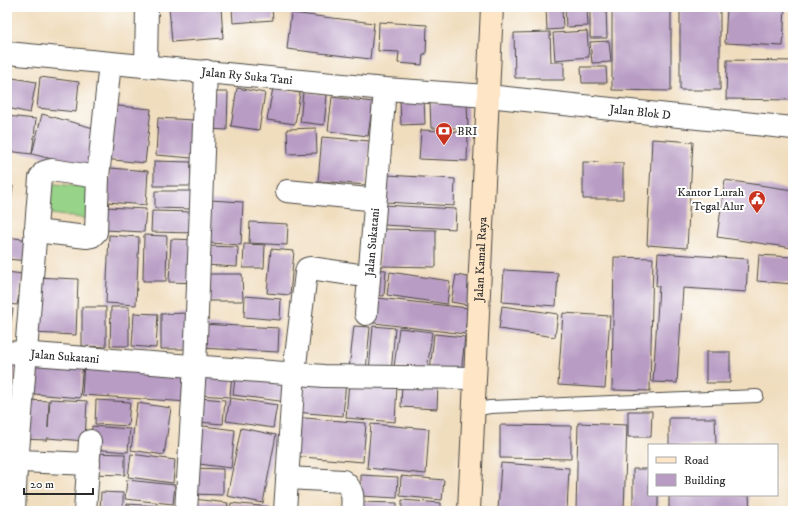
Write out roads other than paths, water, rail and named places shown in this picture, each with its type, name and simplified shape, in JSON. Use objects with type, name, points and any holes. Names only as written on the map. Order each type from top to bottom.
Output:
[{"type":"main road","name":"Jalan Kamal Raya","points":[[468,511],[492,7]]},
{"type":"street","points":[[146,66],[147,7]]},
{"type":"street","name":"Jalan Ry Suka Tani","points":[[7,53],[385,89],[488,96]]},
{"type":"street","points":[[36,231],[87,237],[92,236],[96,232],[98,177],[110,63]]},
{"type":"street","points":[[186,511],[195,366],[206,71]]},
{"type":"street","points":[[375,204],[385,89]]},
{"type":"street","name":"Jalan Blok D","points":[[488,96],[793,128]]},
{"type":"street","points":[[14,511],[17,464],[16,353],[36,231],[40,178],[44,172],[51,170],[98,177]]},
{"type":"street","name":"Jalan Sukatani","points":[[287,191],[368,199],[375,204],[376,210],[369,273],[366,276],[310,268],[307,269],[294,373]]},
{"type":"street","points":[[366,314],[369,273]]},
{"type":"street","name":"Jalan Sukatani","points":[[16,353],[324,376],[454,376],[474,378]]},
{"type":"street","points":[[285,511],[294,373]]},
{"type":"street","points":[[85,511],[90,441]]},
{"type":"street","points":[[17,464],[21,461],[89,464]]},
{"type":"street","points":[[288,478],[343,481],[349,485],[352,492],[352,511]]},
{"type":"lane","points":[[473,410],[490,407],[757,396]]},
{"type":"place","name":"BRI","points":[[444,146]]},
{"type":"place","name":"Kantor Lurah Tegal Alur","points":[[757,214]]}]
